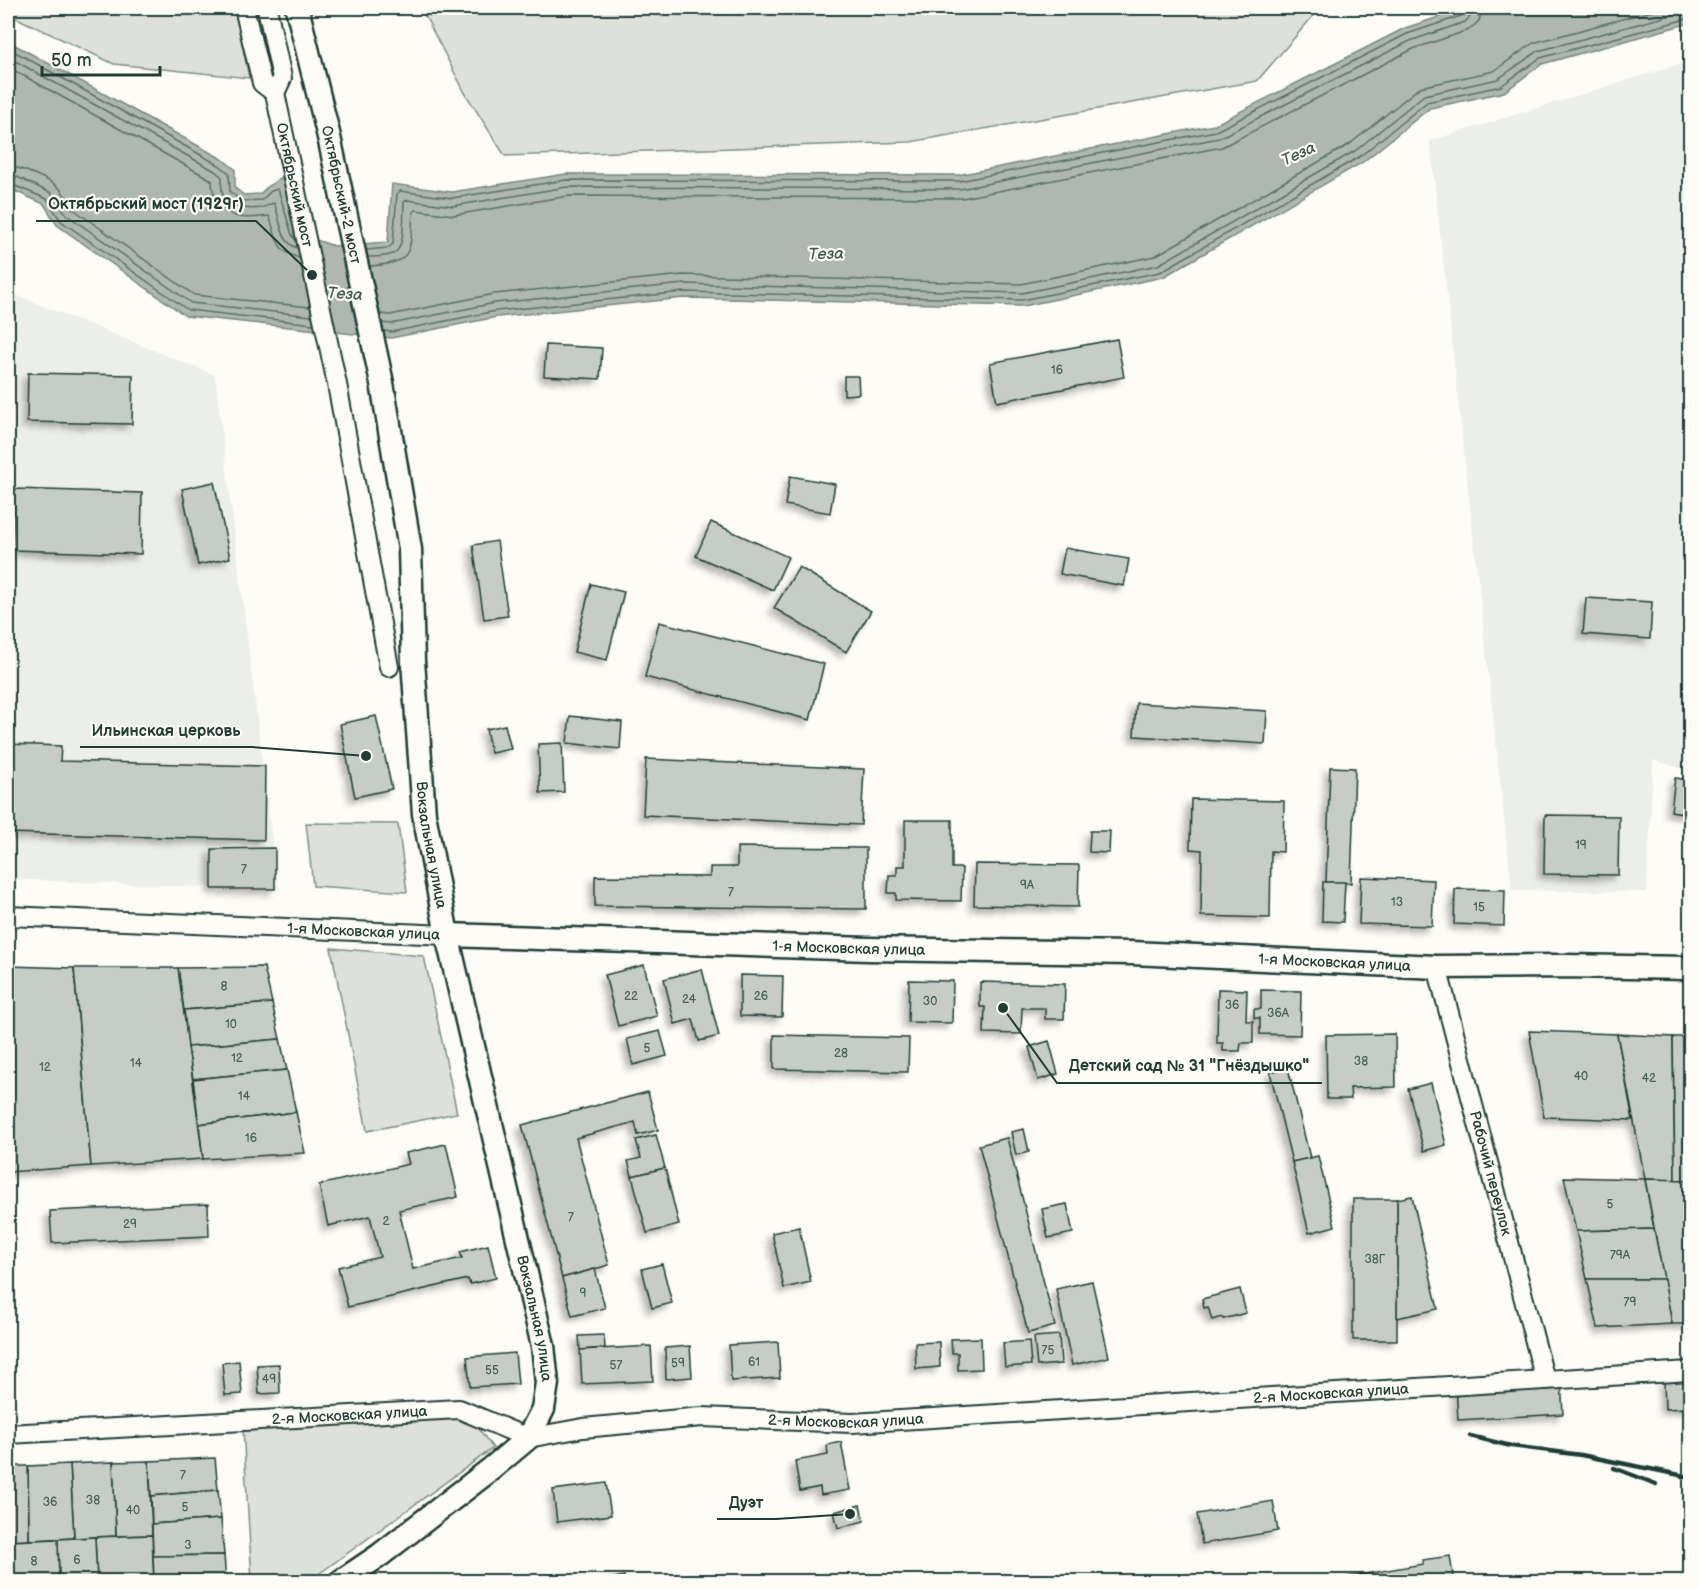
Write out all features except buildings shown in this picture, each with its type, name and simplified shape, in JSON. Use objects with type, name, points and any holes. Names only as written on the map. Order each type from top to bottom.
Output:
[{"type":"main road","name":"Октябрьский-2 мост","points":[[297,8],[329,137],[382,383]]},
{"type":"main road","name":"Вокзальная улица","points":[[382,383],[410,549],[413,661],[424,814],[447,935],[543,1346],[547,1383],[543,1409],[528,1438]]},
{"type":"main road","name":"1-я Московская улица","points":[[447,935],[868,949],[1132,953],[1437,967],[1690,968]]},
{"type":"main road","points":[[340,1581],[380,1555],[528,1438]]},
{"type":"street","points":[[244,8],[262,82],[275,93],[282,78],[267,8]]},
{"type":"street","name":"Октябрьский мост","points":[[275,93],[338,384],[389,667]]},
{"type":"street","name":"1-я Московская улица","points":[[8,916],[447,935]]},
{"type":"street","name":"Рабочий переулок","points":[[1437,967],[1545,1380]]},
{"type":"street","name":"2-я Московская улица","points":[[8,1434],[459,1409],[528,1438],[583,1428],[702,1417],[852,1423],[1690,1371]]},
{"type":"shaded area","points":[[8,8],[235,8],[249,78],[114,64],[8,14]]},
{"type":"shaded area","points":[[421,8],[1320,8],[1257,81],[910,142],[505,156],[465,93]]},
{"type":"shaded area","points":[[1690,61],[1690,771],[1653,760],[1647,892],[1512,890],[1430,141]]},
{"type":"shaded area","points":[[8,292],[215,375],[278,890],[8,879]]},
{"type":"shaded area","points":[[306,823],[398,824],[407,892],[313,886]]},
{"type":"shaded area","points":[[331,948],[424,956],[457,1113],[367,1131]]},
{"type":"shaded area","points":[[471,1418],[493,1448],[309,1581],[252,1581],[243,1428]]},
{"type":"water","name":"Теза","points":[[1467,8],[1690,8],[1690,23],[1542,64],[1504,92],[1430,108],[1363,162],[1163,277],[1023,306],[684,298],[497,317],[391,338],[186,316],[57,225],[44,204],[8,188],[8,41],[222,159],[235,169],[235,188],[244,195],[260,194],[282,177],[298,234],[334,246],[388,242],[392,184],[452,192],[566,174],[958,175],[1214,125],[1405,28]]},
{"type":"railway","points":[[1470,1436],[1511,1446],[1581,1455],[1690,1477]]},
{"type":"railway","points":[[1614,1468],[1656,1484]]},
{"type":"railway","points":[[1665,1582],[1690,1577]]},
{"type":"place","name":"Октябрьский мост (1929г)","points":[[312,275]]},
{"type":"place","name":"Ильинская церковь","points":[[366,756]]},
{"type":"place","name":"Детский сад № 31 \"Гнёздышко\"","points":[[1003,1008]]},
{"type":"place","name":"Дуэт","points":[[850,1514]]}]
